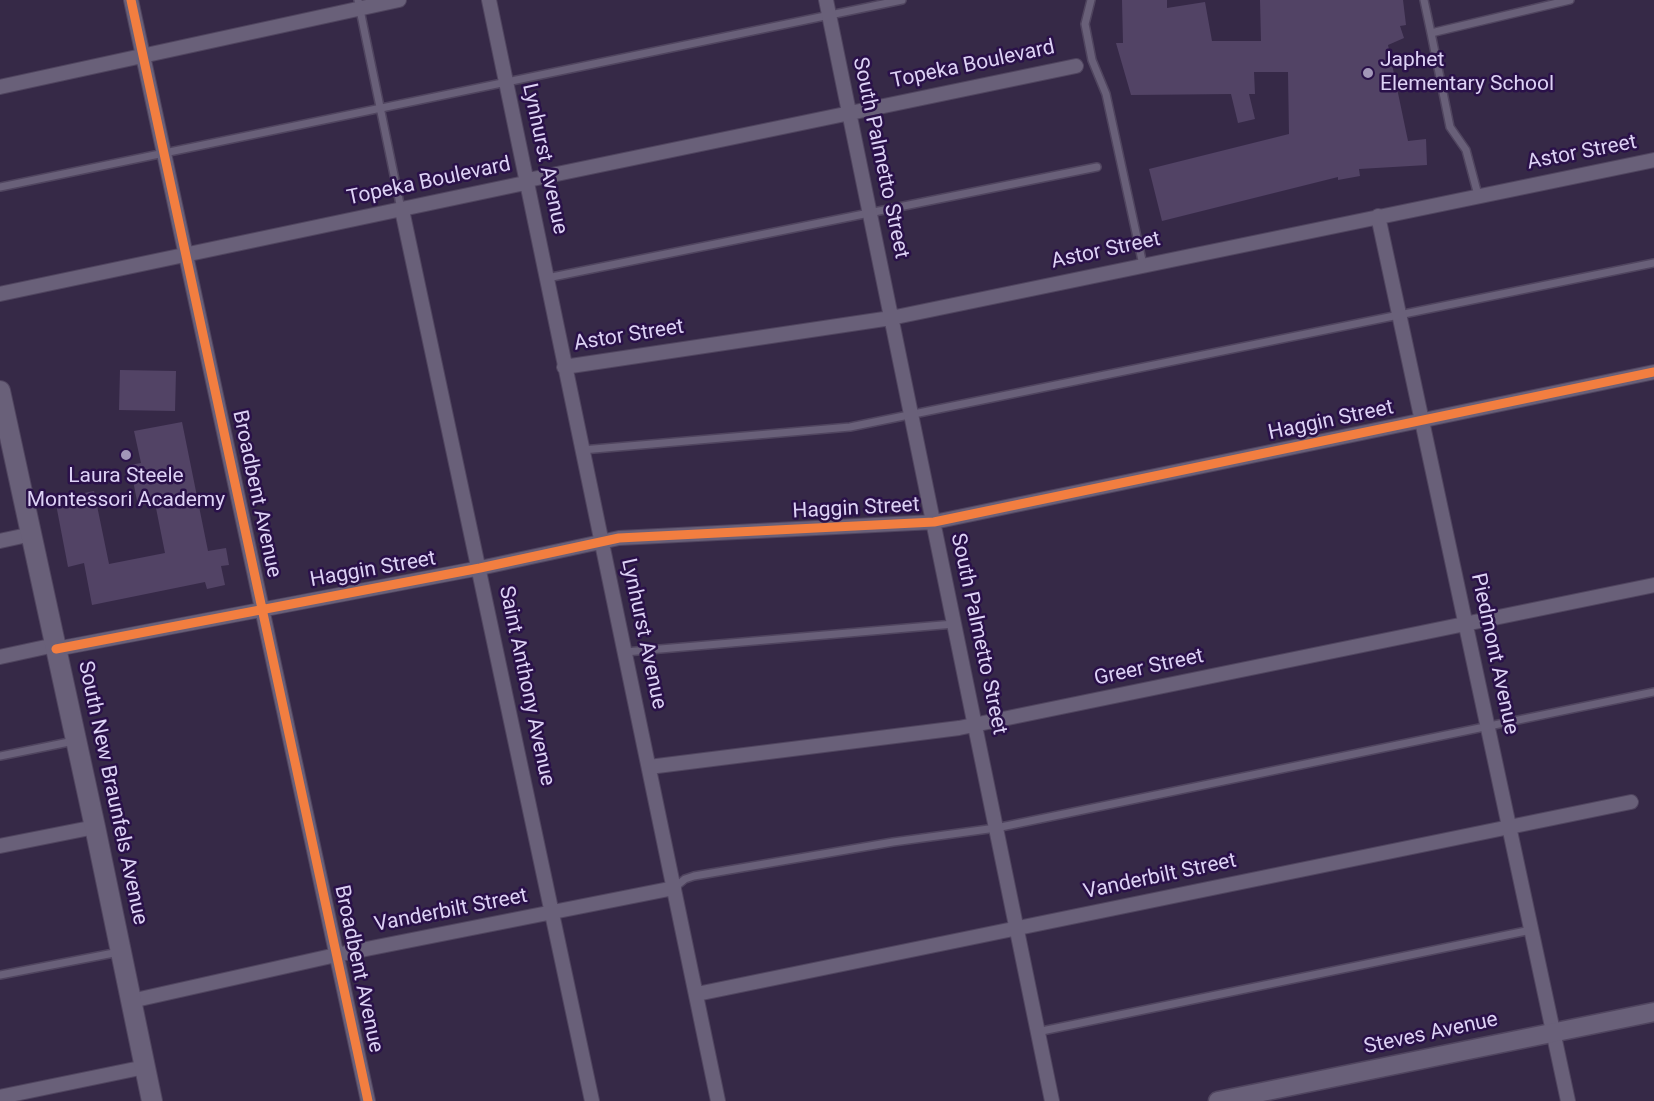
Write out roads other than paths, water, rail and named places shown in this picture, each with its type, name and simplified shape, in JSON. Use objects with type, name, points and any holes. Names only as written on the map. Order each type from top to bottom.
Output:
[{"type":"main road","name":"South New Braunfels Avenue","points":[[0,391],[152,1101]]},
{"type":"street","name":"Broadbent Avenue","points":[[131,0],[368,1101]]},
{"type":"street","points":[[0,87],[143,56],[359,4],[399,0]]},
{"type":"street","name":"Lynhurst Avenue","points":[[489,0],[718,1101]]},
{"type":"street","name":"South Palmetto Street","points":[[826,0],[1052,1101]]},
{"type":"street","name":"Topeka Boulevard","points":[[0,294],[402,210],[525,183],[528,180],[1076,66]]},
{"type":"street","name":"Astor Street","points":[[564,367],[891,318],[1654,160]]},
{"type":"street","name":"Saint Anthony Avenue","points":[[402,210],[592,1101]]},
{"type":"street","name":"Piedmont Avenue","points":[[1378,216],[1568,1101]]},
{"type":"street","name":"Haggin Street","points":[[0,657],[480,568],[619,538],[934,522],[1654,372]]},
{"type":"street","points":[[0,541],[32,534]]},
{"type":"street","name":"Greer Street","points":[[649,767],[976,725],[1654,585]]},
{"type":"street","name":"Vanderbilt Street","points":[[697,994],[1631,802]]},
{"type":"street","points":[[0,846],[95,827]]},
{"type":"street","name":"Vanderbilt Street","points":[[131,1001],[336,955],[674,888]]},
{"type":"street","name":"Steves Avenue","points":[[1218,1101],[1654,1012]]},
{"type":"street","points":[[0,1097],[145,1067]]},
{"type":"lane","points":[[0,187],[902,0]]},
{"type":"lane","points":[[1091,0],[1085,24],[1092,60],[1106,94],[1143,265]]},
{"type":"lane","points":[[1424,0],[1450,127],[1466,150],[1478,195]]},
{"type":"lane","points":[[1431,33],[1570,0]]},
{"type":"lane","points":[[359,4],[402,210]]},
{"type":"lane","points":[[547,278],[1097,167]]},
{"type":"lane","points":[[582,450],[850,427],[1654,263]]},
{"type":"lane","points":[[625,652],[955,624]]},
{"type":"lane","points":[[674,888],[685,879],[694,876],[892,842],[996,828],[1654,692]]},
{"type":"lane","points":[[0,756],[76,740]]},
{"type":"lane","points":[[1037,1032],[1532,930]]},
{"type":"lane","points":[[0,975],[121,951]]},
{"type":"place","name":"Japhet Elementary School","points":[[1368,73]]},
{"type":"place","name":"Laura Steele Montessori Academy","points":[[126,455]]}]
